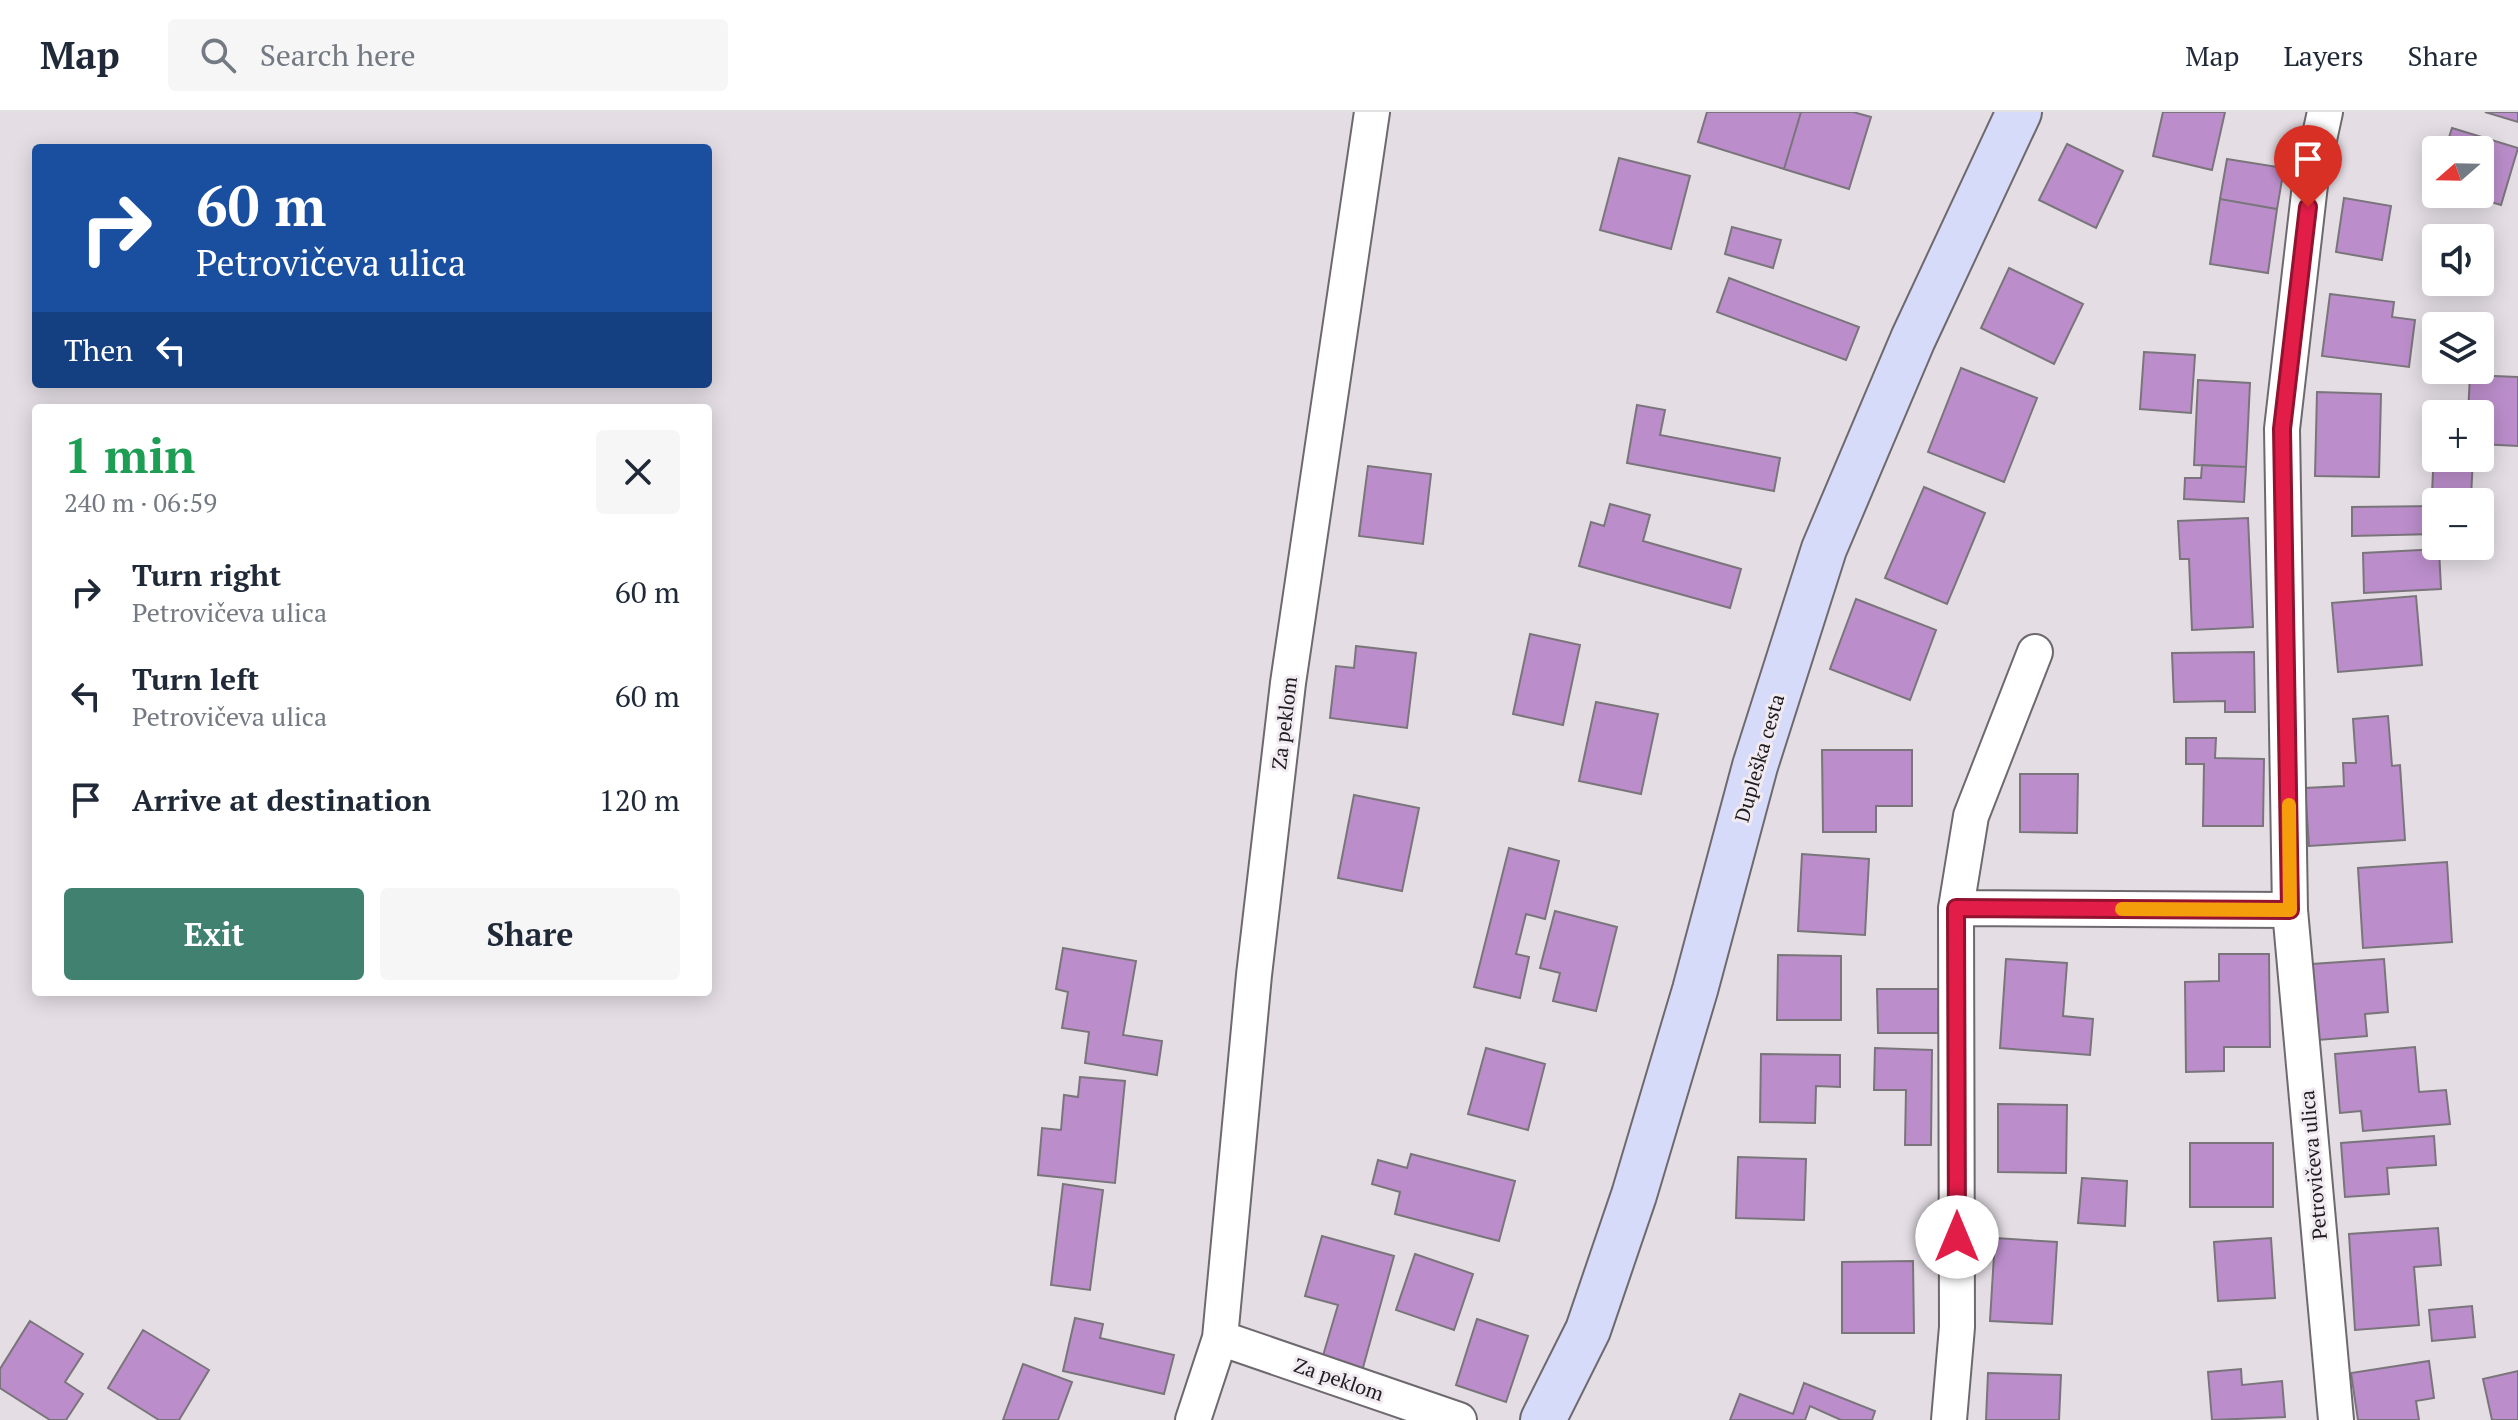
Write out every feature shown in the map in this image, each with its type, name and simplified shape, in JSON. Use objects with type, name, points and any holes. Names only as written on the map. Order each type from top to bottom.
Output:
[{"type":"street","name":"Za peklom","points":[[1193,1420],[1220,1338],[1254,975],[1288,683],[1372,112]]},
{"type":"street","name":"Dupleška cesta","points":[[1543,1420],[1588,1330],[1634,1195],[1695,990],[1755,766],[1824,549],[1913,339],[2019,112]]},
{"type":"street","name":"Petrovičeva ulica","points":[[2325,112],[2311,176],[2282,429],[2290,910],[2336,1420]]},
{"type":"street","points":[[1949,1420],[1957,1327],[1956,908],[1971,816],[2035,652]]},
{"type":"street","points":[[1956,908],[2290,910]]},
{"type":"street","name":"Za peklom","points":[[1220,1338],[1459,1420]]},
{"type":"building","points":[[1707,112],[1801,112],[1784,169],[1698,142]]},
{"type":"building","points":[[1801,112],[1853,112],[1871,117],[1849,189],[1784,169]]},
{"type":"building","points":[[2163,112],[2225,112],[2212,170],[2153,156]]},
{"type":"building","points":[[2485,112],[2518,112],[2518,122]]},
{"type":"building","points":[[2452,128],[2478,136],[2449,136]]},
{"type":"building","points":[[2494,141],[2518,148],[2501,205],[2494,203]]},
{"type":"building","points":[[2067,144],[2123,171],[2096,228],[2039,200]]},
{"type":"building","points":[[1619,158],[1690,176],[1671,249],[1600,230]]},
{"type":"building","points":[[2227,159],[2284,168],[2277,209],[2220,199]]},
{"type":"building","points":[[2344,198],[2391,206],[2382,260],[2336,252]]},
{"type":"building","points":[[2220,199],[2277,209],[2268,273],[2210,264]]},
{"type":"building","points":[[1732,227],[1781,240],[1773,268],[1725,254]]},
{"type":"building","points":[[2009,268],[2083,304],[2054,364],[1981,328]]},
{"type":"building","points":[[1729,278],[1859,327],[1846,360],[1717,312]]},
{"type":"building","points":[[2330,294],[2394,302],[2392,317],[2415,320],[2409,367],[2322,356]]},
{"type":"building","points":[[2144,352],[2195,355],[2191,413],[2140,409]]},
{"type":"building","points":[[1961,368],[2037,398],[2004,482],[1928,452]]},
{"type":"building","points":[[2494,376],[2518,377],[2518,446],[2494,445],[2494,400],[2469,400],[2470,384],[2494,384]]},
{"type":"building","points":[[2198,380],[2250,383],[2246,467],[2194,465]]},
{"type":"building","points":[[2317,392],[2381,394],[2379,477],[2315,476]]},
{"type":"building","points":[[1637,405],[1665,410],[1660,435],[1780,458],[1774,491],[1627,463]]},
{"type":"building","points":[[2202,465],[2246,467],[2244,502],[2184,499],[2185,478],[2201,478]]},
{"type":"building","points":[[1368,466],[1431,474],[1423,544],[1359,536]]},
{"type":"building","points":[[2433,472],[2472,472],[2471,488],[2432,488]]},
{"type":"building","points":[[1924,487],[1985,513],[1947,604],[1885,578]]},
{"type":"building","points":[[1610,504],[1650,515],[1643,541],[1741,569],[1730,608],[1579,566],[1591,522],[1604,526]]},
{"type":"building","points":[[2422,506],[2422,534],[2352,536],[2352,507]]},
{"type":"building","points":[[2248,518],[2253,627],[2192,630],[2189,559],[2180,559],[2178,521]]},
{"type":"building","points":[[2422,550],[2422,560],[2440,560],[2441,589],[2364,593],[2363,553]]},
{"type":"building","points":[[2416,596],[2422,665],[2338,672],[2332,603]]},
{"type":"building","points":[[1856,599],[1936,630],[1910,700],[1830,669]]},
{"type":"building","points":[[1530,634],[1580,645],[1563,725],[1513,714]]},
{"type":"building","points":[[1356,646],[1416,653],[1407,728],[1330,718],[1336,666],[1354,668]]},
{"type":"building","points":[[2254,652],[2255,712],[2225,712],[2225,701],[2174,702],[2172,653]]},
{"type":"building","points":[[1596,702],[1658,714],[1641,794],[1579,781]]},
{"type":"building","points":[[2388,716],[2392,766],[2400,765],[2405,840],[2309,846],[2305,788],[2344,786],[2343,763],[2356,763],[2353,719]]},
{"type":"building","points":[[2186,738],[2216,738],[2215,758],[2264,759],[2263,826],[2203,826],[2204,764],[2186,764]]},
{"type":"building","points":[[1822,750],[1912,750],[1912,806],[1876,806],[1876,832],[1823,832]]},
{"type":"building","points":[[2020,774],[2078,774],[2077,833],[2020,832]]},
{"type":"building","points":[[1354,795],[1419,808],[1402,891],[1338,878]]},
{"type":"building","points":[[1509,848],[1559,861],[1545,919],[1526,914],[1516,954],[1529,957],[1520,998],[1474,987]]},
{"type":"building","points":[[1802,854],[1869,859],[1865,935],[1798,931]]},
{"type":"building","points":[[2447,862],[2452,942],[2363,948],[2358,868]]},
{"type":"building","points":[[1555,911],[1617,927],[1596,1011],[1553,1001],[1560,973],[1540,968]]},
{"type":"building","points":[[1063,948],[1136,961],[1123,1035],[1162,1041],[1157,1075],[1085,1063],[1089,1032],[1062,1028],[1068,992],[1056,989]]},
{"type":"building","points":[[2219,954],[2269,954],[2270,1047],[2224,1047],[2224,1071],[2186,1072],[2185,982],[2219,981]]},
{"type":"building","points":[[1778,955],[1841,956],[1841,1020],[1777,1020]]},
{"type":"building","points":[[2006,959],[2067,963],[2063,1016],[2093,1019],[2090,1055],[2000,1048]]},
{"type":"building","points":[[2384,959],[2388,1012],[2365,1014],[2367,1036],[2318,1040],[2312,964]]},
{"type":"building","points":[[1877,989],[1938,989],[1938,1033],[1878,1033]]},
{"type":"building","points":[[2415,1047],[2419,1092],[2446,1090],[2450,1124],[2363,1131],[2361,1111],[2340,1113],[2335,1054]]},
{"type":"building","points":[[1486,1048],[1545,1064],[1528,1130],[1468,1114]]},
{"type":"building","points":[[1875,1048],[1932,1050],[1931,1145],[1905,1145],[1906,1090],[1874,1090]]},
{"type":"building","points":[[1761,1054],[1840,1055],[1840,1087],[1816,1086],[1815,1123],[1760,1122]]},
{"type":"building","points":[[1080,1077],[1125,1081],[1115,1183],[1038,1175],[1042,1128],[1061,1130],[1064,1095],[1078,1097]]},
{"type":"building","points":[[1998,1104],[2067,1105],[2066,1173],[1998,1172]]},
{"type":"building","points":[[2434,1136],[2436,1165],[2387,1168],[2389,1194],[2345,1197],[2341,1143]]},
{"type":"building","points":[[2190,1143],[2273,1143],[2273,1207],[2190,1207]]},
{"type":"building","points":[[1411,1154],[1515,1181],[1499,1241],[1395,1214],[1400,1192],[1372,1184],[1378,1160],[1407,1168]]},
{"type":"building","points":[[1738,1157],[1806,1159],[1804,1220],[1736,1218]]},
{"type":"building","points":[[2082,1178],[2127,1181],[2125,1226],[2078,1223]]},
{"type":"building","points":[[1063,1184],[1103,1190],[1090,1290],[1051,1285]]},
{"type":"building","points":[[2438,1228],[2441,1265],[2414,1267],[2419,1325],[2355,1330],[2349,1234]]},
{"type":"building","points":[[1322,1236],[1394,1256],[1362,1371],[1322,1359],[1338,1305],[1305,1296]]},
{"type":"building","points":[[1995,1238],[2057,1242],[2052,1324],[1990,1321]]},
{"type":"building","points":[[2271,1238],[2275,1298],[2218,1301],[2214,1242]]},
{"type":"building","points":[[1415,1254],[1473,1274],[1454,1330],[1396,1310]]},
{"type":"building","points":[[1913,1261],[1914,1333],[1842,1333],[1842,1262]]},
{"type":"building","points":[[2472,1306],[2475,1337],[2432,1341],[2429,1310]]},
{"type":"building","points":[[1075,1318],[1103,1324],[1100,1338],[1174,1355],[1164,1394],[1063,1371]]},
{"type":"building","points":[[1477,1319],[1528,1336],[1506,1402],[1456,1385]]},
{"type":"building","points":[[30,1321],[83,1354],[65,1382],[83,1394],[66,1420],[50,1420],[0,1388],[0,1369]]},
{"type":"building","points":[[143,1330],[209,1370],[179,1420],[159,1420],[108,1388]]},
{"type":"building","points":[[2429,1361],[2434,1398],[2416,1401],[2419,1420],[2358,1420],[2351,1373]]},
{"type":"building","points":[[1023,1364],[1072,1382],[1058,1420],[1003,1420]]},
{"type":"building","points":[[2241,1369],[2242,1385],[2282,1381],[2285,1417],[2212,1420],[2208,1372]]},
{"type":"building","points":[[2518,1371],[2518,1420],[2492,1420],[2483,1379]]},
{"type":"building","points":[[1988,1373],[2061,1375],[2059,1420],[1986,1420]]},
{"type":"building","points":[[1804,1383],[1875,1411],[1872,1420],[1841,1420],[1810,1406],[1805,1420],[1730,1420],[1740,1394],[1793,1414]]},
{"type":"slow traffic","points":[[2122,909],[2290,910],[2289,805]]},
{"type":"route","points":[[1957,1237],[1956,908],[2290,910],[2282,429],[2308,207]]}]
